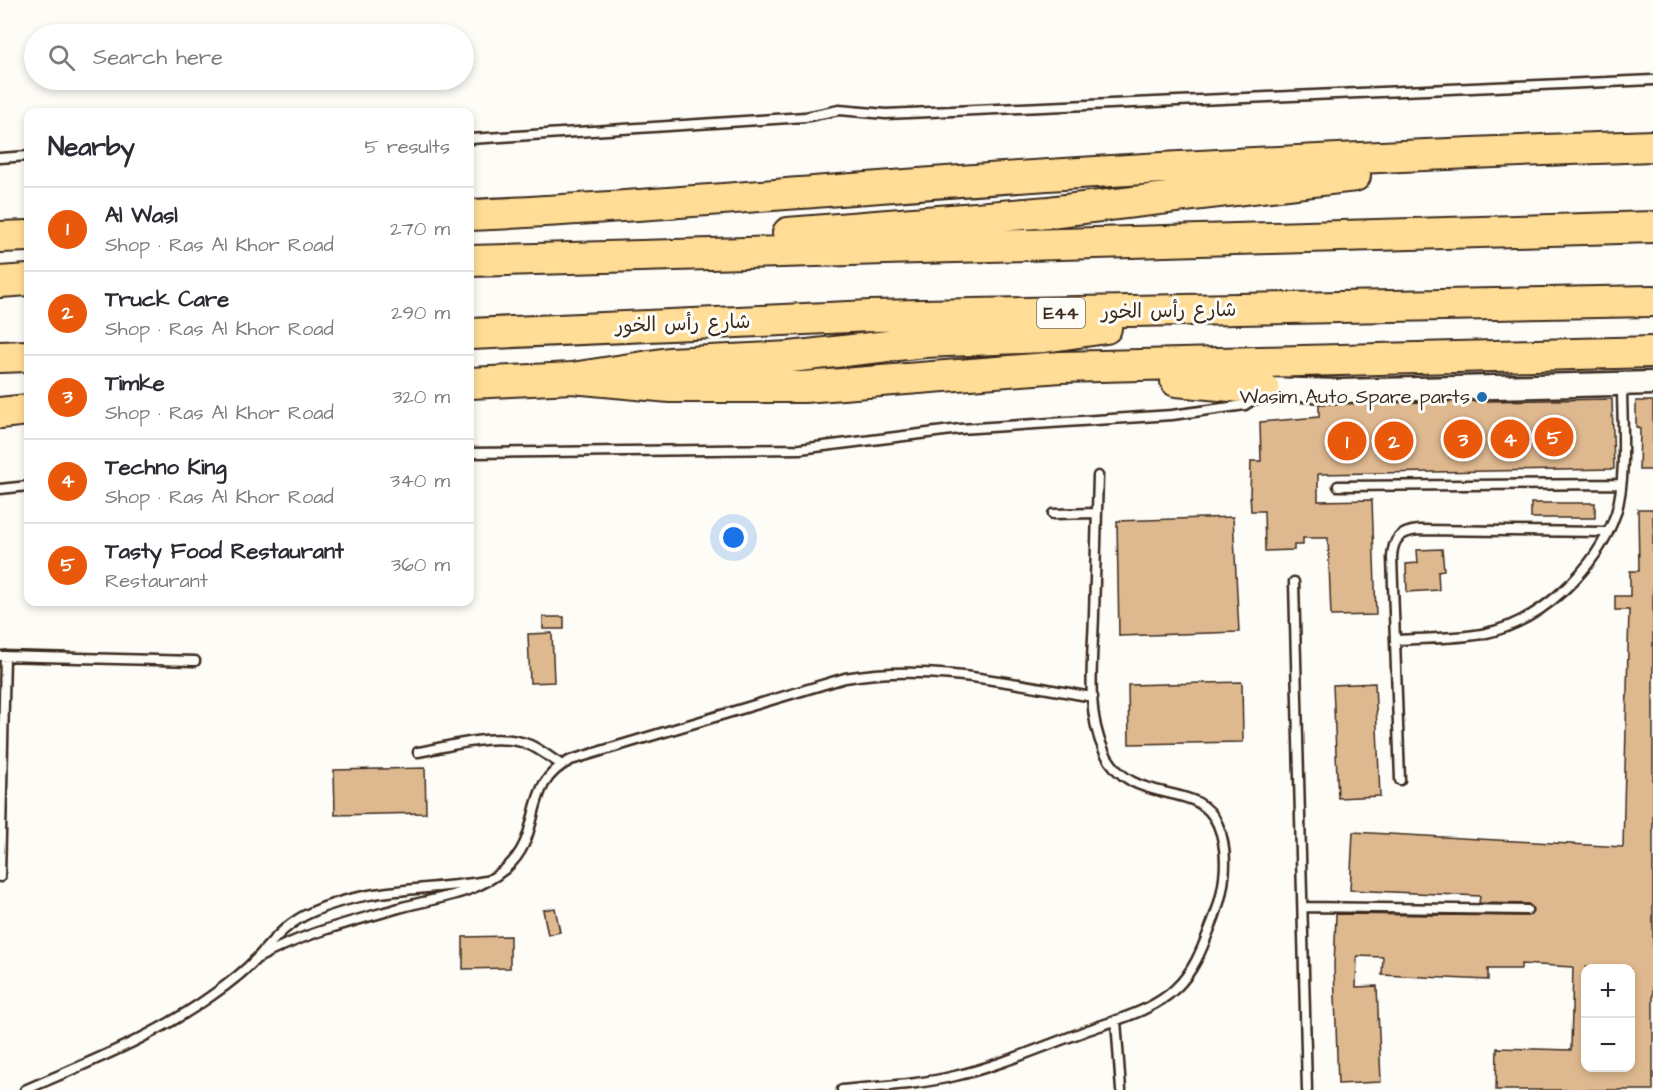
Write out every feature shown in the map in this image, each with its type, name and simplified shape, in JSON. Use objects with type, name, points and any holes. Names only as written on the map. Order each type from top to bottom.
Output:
[{"type":"highway","points":[[474,215],[682,204],[880,186],[1436,153],[1653,146]]},
{"type":"highway","points":[[591,256],[838,227],[1049,212],[1348,178],[1436,153]]},
{"type":"highway","points":[[474,261],[1653,227]]},
{"type":"highway","points":[[0,237],[24,236]]},
{"type":"highway","points":[[0,282],[24,280]]},
{"type":"highway","name":"شارع رأس الخور","points":[[474,334],[871,316],[1653,301]]},
{"type":"highway","points":[[474,383],[572,378],[669,363],[790,357],[924,342],[1044,337],[1234,310]]},
{"type":"highway","points":[[572,378],[670,387],[804,387],[1061,367],[1653,352]]},
{"type":"highway","points":[[0,357],[24,356]]},
{"type":"highway","points":[[985,373],[1039,381],[1154,378],[1264,389]]},
{"type":"highway","points":[[0,405],[24,404]]},
{"type":"highway","points":[[0,413],[24,410]]},
{"type":"street","points":[[1264,389],[1319,392],[1653,382]]},
{"type":"lane","points":[[474,139],[804,117],[839,110],[886,114],[1653,80]]},
{"type":"lane","points":[[0,158],[24,156]]},
{"type":"lane","points":[[1396,640],[1483,634],[1527,617],[1564,590],[1594,554],[1616,513],[1621,484],[1622,384]]},
{"type":"lane","points":[[474,453],[826,447],[960,429],[1209,411],[1251,403],[1264,389]]},
{"type":"lane","points":[[842,1090],[928,1081],[970,1072],[1116,1020],[1153,1005],[1184,980],[1199,954],[1218,906],[1225,868],[1220,831],[1208,809],[1191,798],[1158,793],[1125,777],[1110,760],[1098,730],[1093,697],[1098,476]]},
{"type":"lane","points":[[1338,486],[1621,484]]},
{"type":"lane","points":[[0,489],[24,486]]},
{"type":"lane","points":[[1053,514],[1097,513]]},
{"type":"lane","points":[[1400,780],[1392,557],[1396,540],[1401,534],[1418,530],[1606,532]]},
{"type":"lane","points":[[1294,582],[1307,1090]]},
{"type":"lane","points":[[0,877],[3,656],[195,661]]},
{"type":"lane","points":[[256,958],[306,936],[399,908],[472,891],[507,868],[522,849],[532,828],[542,786],[562,765],[845,678],[868,674],[938,672],[1093,697]]},
{"type":"lane","points":[[418,752],[462,744],[509,741],[529,745],[562,765]]},
{"type":"lane","points":[[25,1090],[167,1025],[213,994],[256,958],[286,926],[325,906],[386,891],[487,880]]},
{"type":"lane","points":[[1304,907],[1527,910]]},
{"type":"lane","points":[[1116,1020],[1120,1090]]},
{"type":"building","points":[[1612,399],[1614,469],[1318,474],[1318,501],[1372,500],[1376,615],[1331,616],[1328,538],[1303,538],[1303,545],[1294,545],[1294,550],[1265,551],[1264,511],[1251,511],[1250,494],[1251,461],[1261,461],[1260,422],[1319,417],[1319,404]]},
{"type":"building","points":[[1636,401],[1653,401],[1653,470],[1639,470],[1640,428],[1636,427]]},
{"type":"building","points":[[1531,503],[1595,503],[1595,518],[1531,518]]},
{"type":"building","points":[[1638,509],[1653,509],[1653,1090],[1496,1090],[1497,1048],[1571,1050],[1573,967],[1521,964],[1521,969],[1488,969],[1488,980],[1382,975],[1383,957],[1357,956],[1356,987],[1377,986],[1381,1082],[1338,1084],[1334,967],[1336,914],[1527,916],[1533,911],[1528,904],[1479,903],[1480,896],[1350,890],[1353,832],[1623,847],[1629,610],[1615,610],[1615,596],[1630,596],[1630,571],[1639,571]]},
{"type":"building","points":[[1233,517],[1239,632],[1119,636],[1117,521]]},
{"type":"building","points":[[1442,549],[1444,570],[1438,571],[1439,590],[1407,592],[1406,564],[1418,563],[1417,550]]},
{"type":"building","points":[[543,617],[564,617],[564,629],[543,629]]},
{"type":"building","points":[[552,633],[554,682],[530,683],[528,634]]},
{"type":"building","points":[[1242,682],[1243,742],[1129,744],[1128,685]]},
{"type":"building","points":[[1375,683],[1380,796],[1338,798],[1333,685]]},
{"type":"building","points":[[425,768],[426,813],[335,815],[334,770]]},
{"type":"building","points":[[555,908],[560,932],[548,935],[543,910]]},
{"type":"building","points":[[510,936],[510,968],[463,969],[463,937]]},
{"type":"place","name":"Wasim Auto Spare parts","points":[[1482,397]]},
{"type":"place","name":"Tasty Food Restaurant","points":[[1554,437]]},
{"type":"place","name":"Timke","points":[[1463,439]]},
{"type":"place","name":"Techno King","points":[[1510,439]]},
{"type":"place","name":"Al Wasl","points":[[1347,441]]},
{"type":"place","name":"Truck Care","points":[[1394,441]]}]
